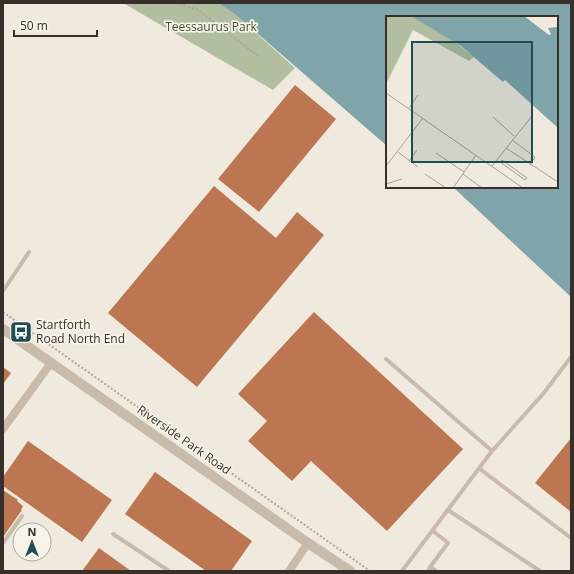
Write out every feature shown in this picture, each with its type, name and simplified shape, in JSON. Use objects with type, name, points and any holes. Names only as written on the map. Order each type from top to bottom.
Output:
[{"type":"street","name":"Riverside Park Road","points":[[3,329],[350,571]]},
{"type":"street","points":[[3,430],[52,363]]},
{"type":"street","points":[[289,571],[308,543]]},
{"type":"lane","points":[[3,290],[29,252]]},
{"type":"lane","points":[[402,571],[492,451],[543,394],[571,357]]},
{"type":"lane","points":[[386,359],[492,451]]},
{"type":"lane","points":[[480,468],[571,538]]},
{"type":"lane","points":[[448,510],[540,571]]},
{"type":"lane","points":[[3,543],[22,516]]},
{"type":"lane","points":[[428,571],[448,543],[433,531]]},
{"type":"lane","points":[[113,534],[168,571]]},
{"type":"lane","points":[[430,567],[436,571]]},
{"type":"path","points":[[177,3],[198,10],[258,56]]},
{"type":"path","points":[[3,312],[370,571]]},
{"type":"green space","name":"Teessaurus Park","points":[[123,3],[218,3],[236,15],[295,68],[273,90]]},
{"type":"water","points":[[218,3],[571,3],[571,297],[454,188],[558,188],[558,16],[386,16],[386,145],[236,15]]},
{"type":"building","points":[[295,85],[336,119],[259,212],[218,179]]},
{"type":"building","points":[[214,186],[276,238],[297,212],[324,235],[197,387],[108,313]]},
{"type":"building","points":[[314,312],[463,449],[387,531],[311,461],[292,481],[248,441],[267,421],[238,394]]},
{"type":"building","points":[[3,367],[11,373],[3,384]]},
{"type":"building","points":[[571,438],[571,512],[535,483]]},
{"type":"building","points":[[28,441],[112,500],[82,542],[3,486],[3,477]]},
{"type":"building","points":[[155,472],[252,541],[231,571],[206,571],[125,514]]},
{"type":"building","points":[[3,490],[18,500],[17,501],[23,506],[22,510],[12,522],[3,537]]},
{"type":"building","points":[[99,548],[131,571],[82,571]]},
{"type":"place","name":"Startforth Road North End","points":[[21,332]]}]
